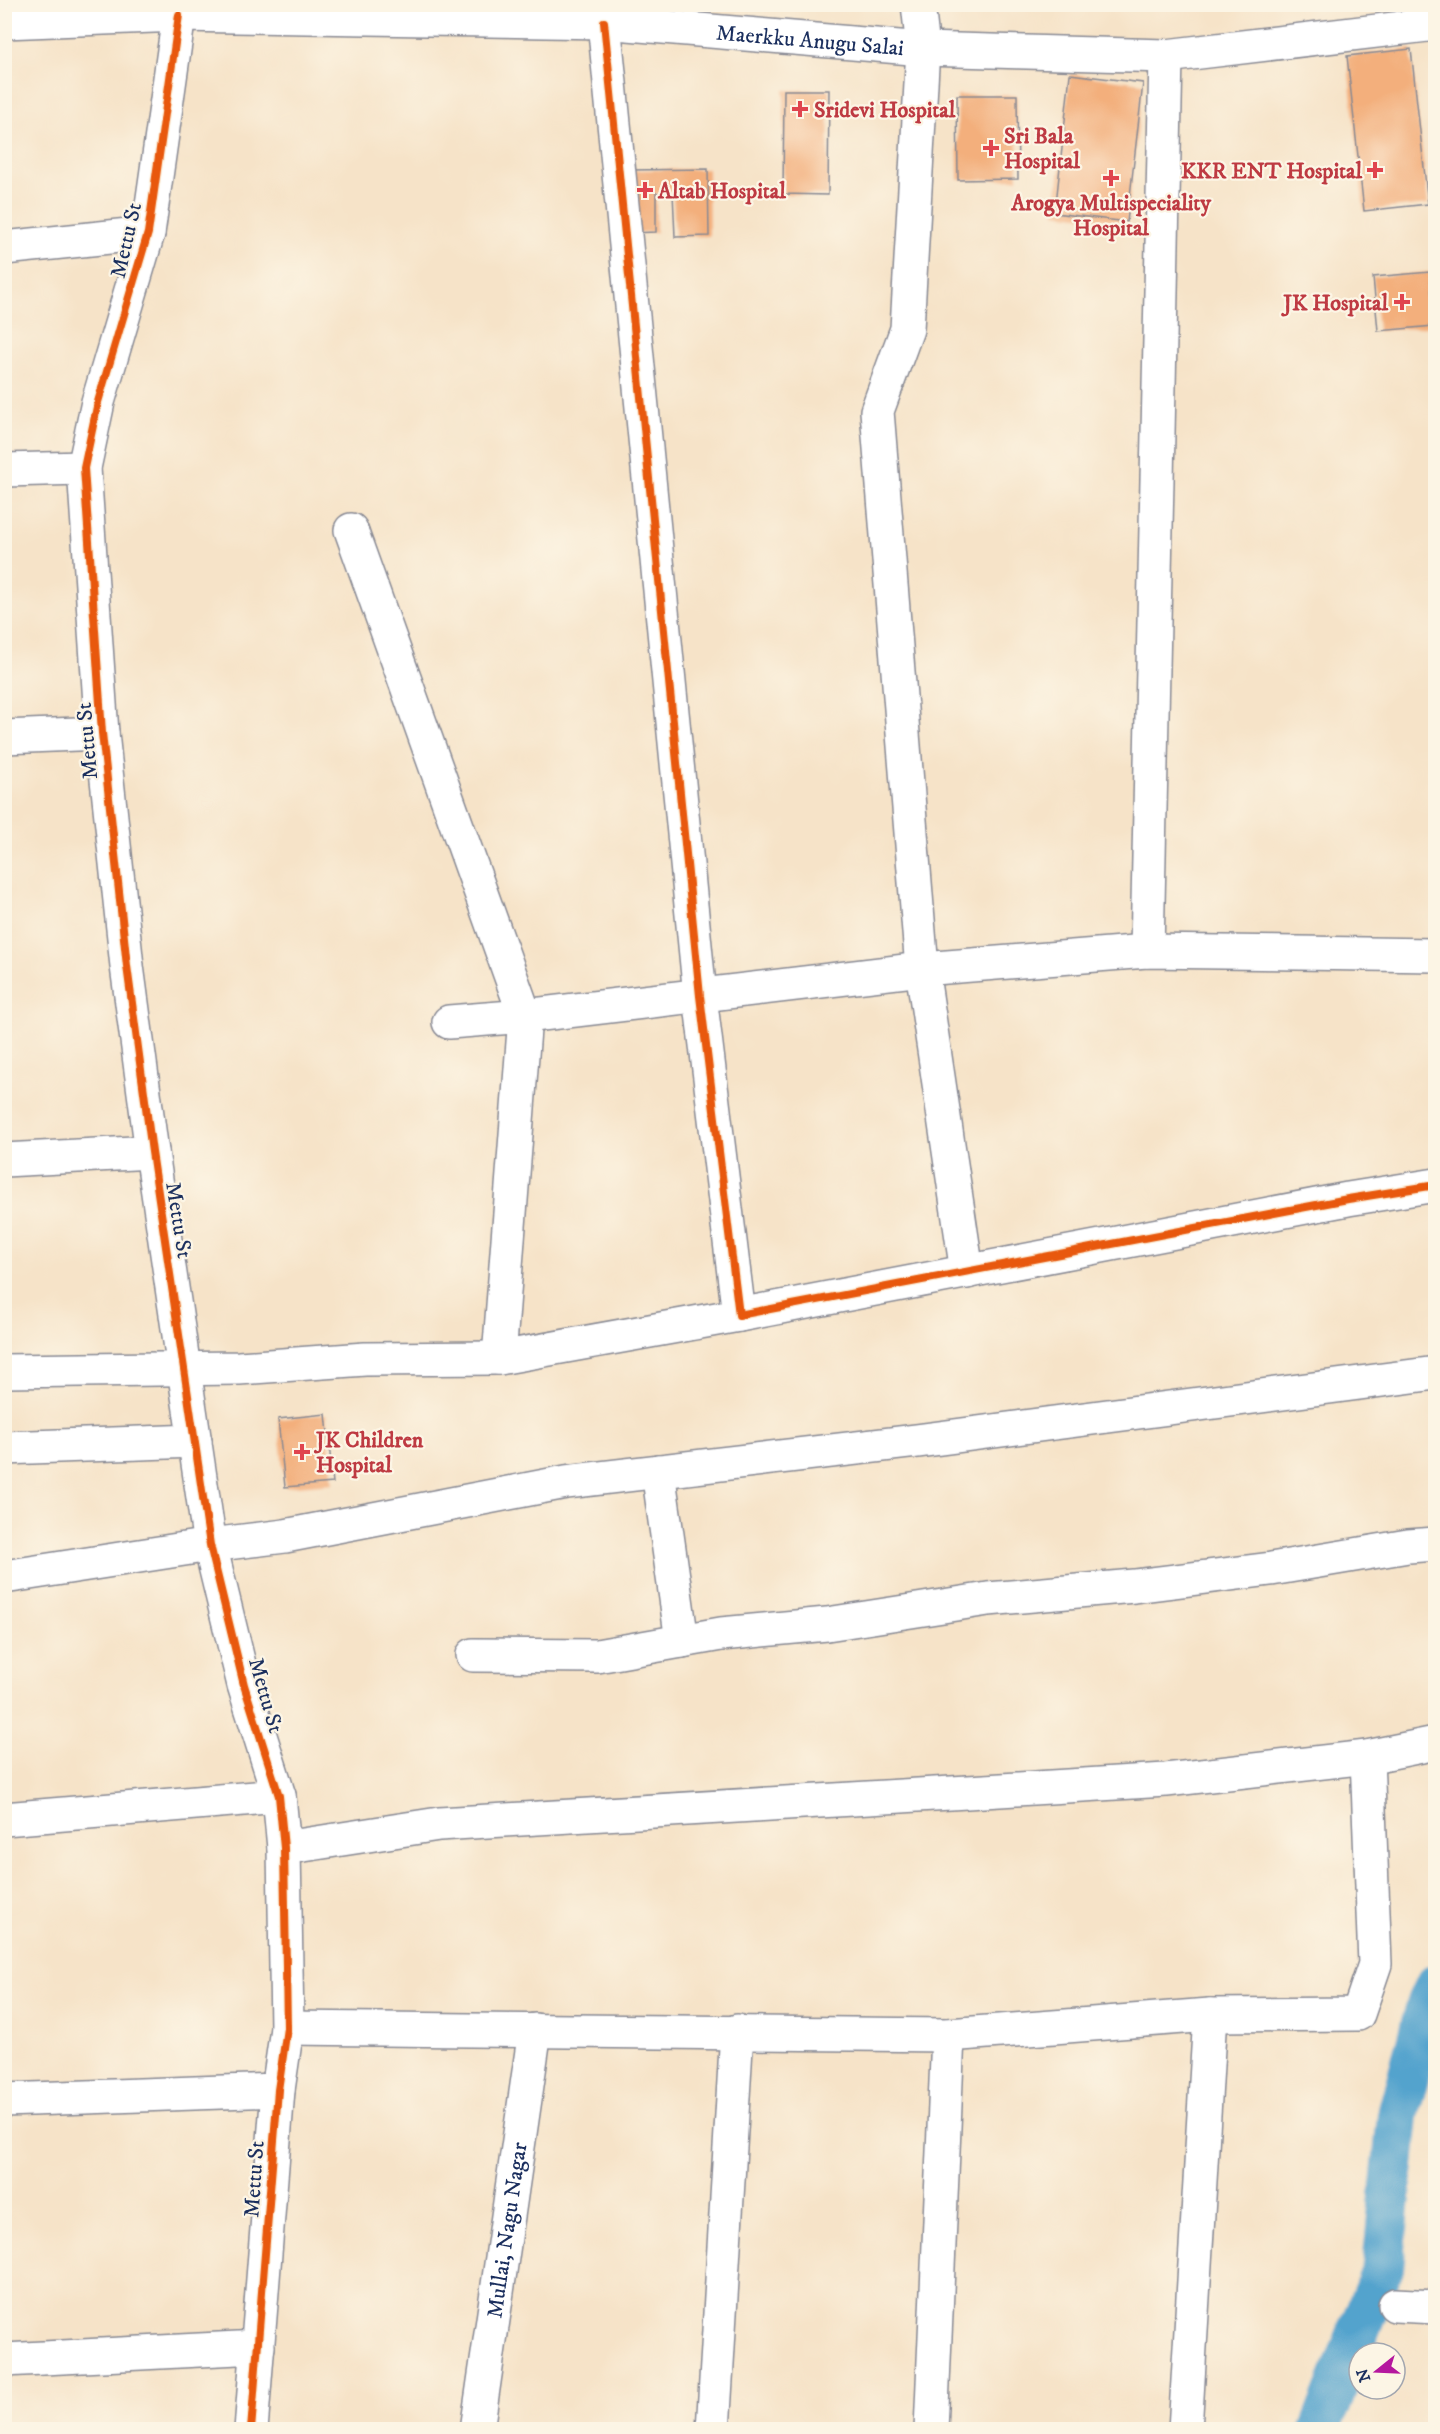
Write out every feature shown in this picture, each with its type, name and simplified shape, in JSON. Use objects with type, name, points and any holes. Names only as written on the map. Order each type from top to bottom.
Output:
[{"type":"street","points":[[918,4],[922,49],[907,329],[877,411],[922,969],[967,1272]]},
{"type":"street","name":"Maerkku Anugu Salai","points":[[4,22],[179,15],[604,22],[922,49],[1166,56],[1436,24]]},
{"type":"street","name":"Mettu St","points":[[179,15],[148,233],[98,402],[84,468],[102,733],[127,966],[152,1152],[210,1545],[244,1685],[279,1796],[284,1848],[287,2028],[278,2090],[251,2430]]},
{"type":"street","points":[[604,22],[700,996],[739,1315]]},
{"type":"street","points":[[1148,951],[1166,56]]},
{"type":"street","points":[[4,248],[148,233]]},
{"type":"street","points":[[4,470],[84,468]]},
{"type":"street","points":[[351,530],[525,1016],[499,1358]]},
{"type":"street","points":[[4,737],[102,733]]},
{"type":"street","points":[[449,1022],[525,1016],[922,969],[1148,951],[1436,956]]},
{"type":"street","points":[[4,1160],[152,1152]]},
{"type":"street","points":[[4,1371],[239,1368],[365,1359],[499,1358],[739,1315],[1348,1199],[1436,1185]]},
{"type":"street","points":[[4,1577],[210,1545],[285,1536],[566,1482],[917,1441],[1436,1373]]},
{"type":"street","points":[[4,1448],[195,1441]]},
{"type":"street","points":[[658,1471],[682,1641]]},
{"type":"street","points":[[473,1655],[597,1656],[721,1634],[827,1624],[988,1599],[1134,1586],[1271,1569],[1408,1546],[1436,1544]]},
{"type":"street","points":[[284,1848],[440,1824],[1166,1780],[1367,1757],[1436,1743]]},
{"type":"street","points":[[287,2028],[948,2035],[1210,2015],[1358,2014],[1375,1964],[1367,1757]]},
{"type":"street","points":[[4,1819],[279,1796]]},
{"type":"street","points":[[1185,2430],[1210,2015]]},
{"type":"street","name":"Mullai, Nagu Nagar","points":[[477,2430],[535,2030]]},
{"type":"street","points":[[712,2430],[737,2031]]},
{"type":"street","points":[[931,2430],[948,2035]]},
{"type":"street","points":[[4,2100],[278,2090]]},
{"type":"street","points":[[1395,2305],[1436,2307]]},
{"type":"street","points":[[4,2360],[258,2347]]},
{"type":"building","points":[[1411,49],[1428,204],[1364,211],[1347,56]]},
{"type":"building","points":[[1070,74],[1143,83],[1127,222],[1055,213]]},
{"type":"building","points":[[784,90],[829,90],[828,195],[783,194]]},
{"type":"building","points":[[957,95],[1017,95],[1018,179],[958,180]]},
{"type":"building","points":[[708,169],[709,236],[675,237],[673,193],[656,193],[656,232],[631,233],[630,170]]},
{"type":"building","points":[[1430,272],[1434,326],[1378,331],[1373,277]]},
{"type":"building","points":[[326,1414],[333,1483],[285,1487],[278,1419]]},
{"type":"waterway","points":[[1320,2430],[1383,2268],[1398,2115],[1427,2005],[1436,1985]]},
{"type":"cycle path","points":[[179,15],[148,233],[98,402],[84,468],[102,733],[127,966],[152,1152],[210,1545],[244,1685],[279,1796],[284,1848],[287,2028],[278,2090],[251,2430]]},
{"type":"cycle path","points":[[604,22],[700,996],[739,1315],[1348,1199],[1436,1185]]},
{"type":"place","name":"Sridevi Hospital","points":[[800,109]]},
{"type":"place","name":"Sri Bala Hospital","points":[[991,148]]},
{"type":"place","name":"KKR ENT Hospital","points":[[1375,170]]},
{"type":"place","name":"Arogya Multispeciality Hospital","points":[[1111,178]]},
{"type":"place","name":"Altab Hospital","points":[[645,190]]},
{"type":"place","name":"JK Hospital","points":[[1402,302]]},
{"type":"place","name":"JK Children Hospital","points":[[302,1452]]}]
